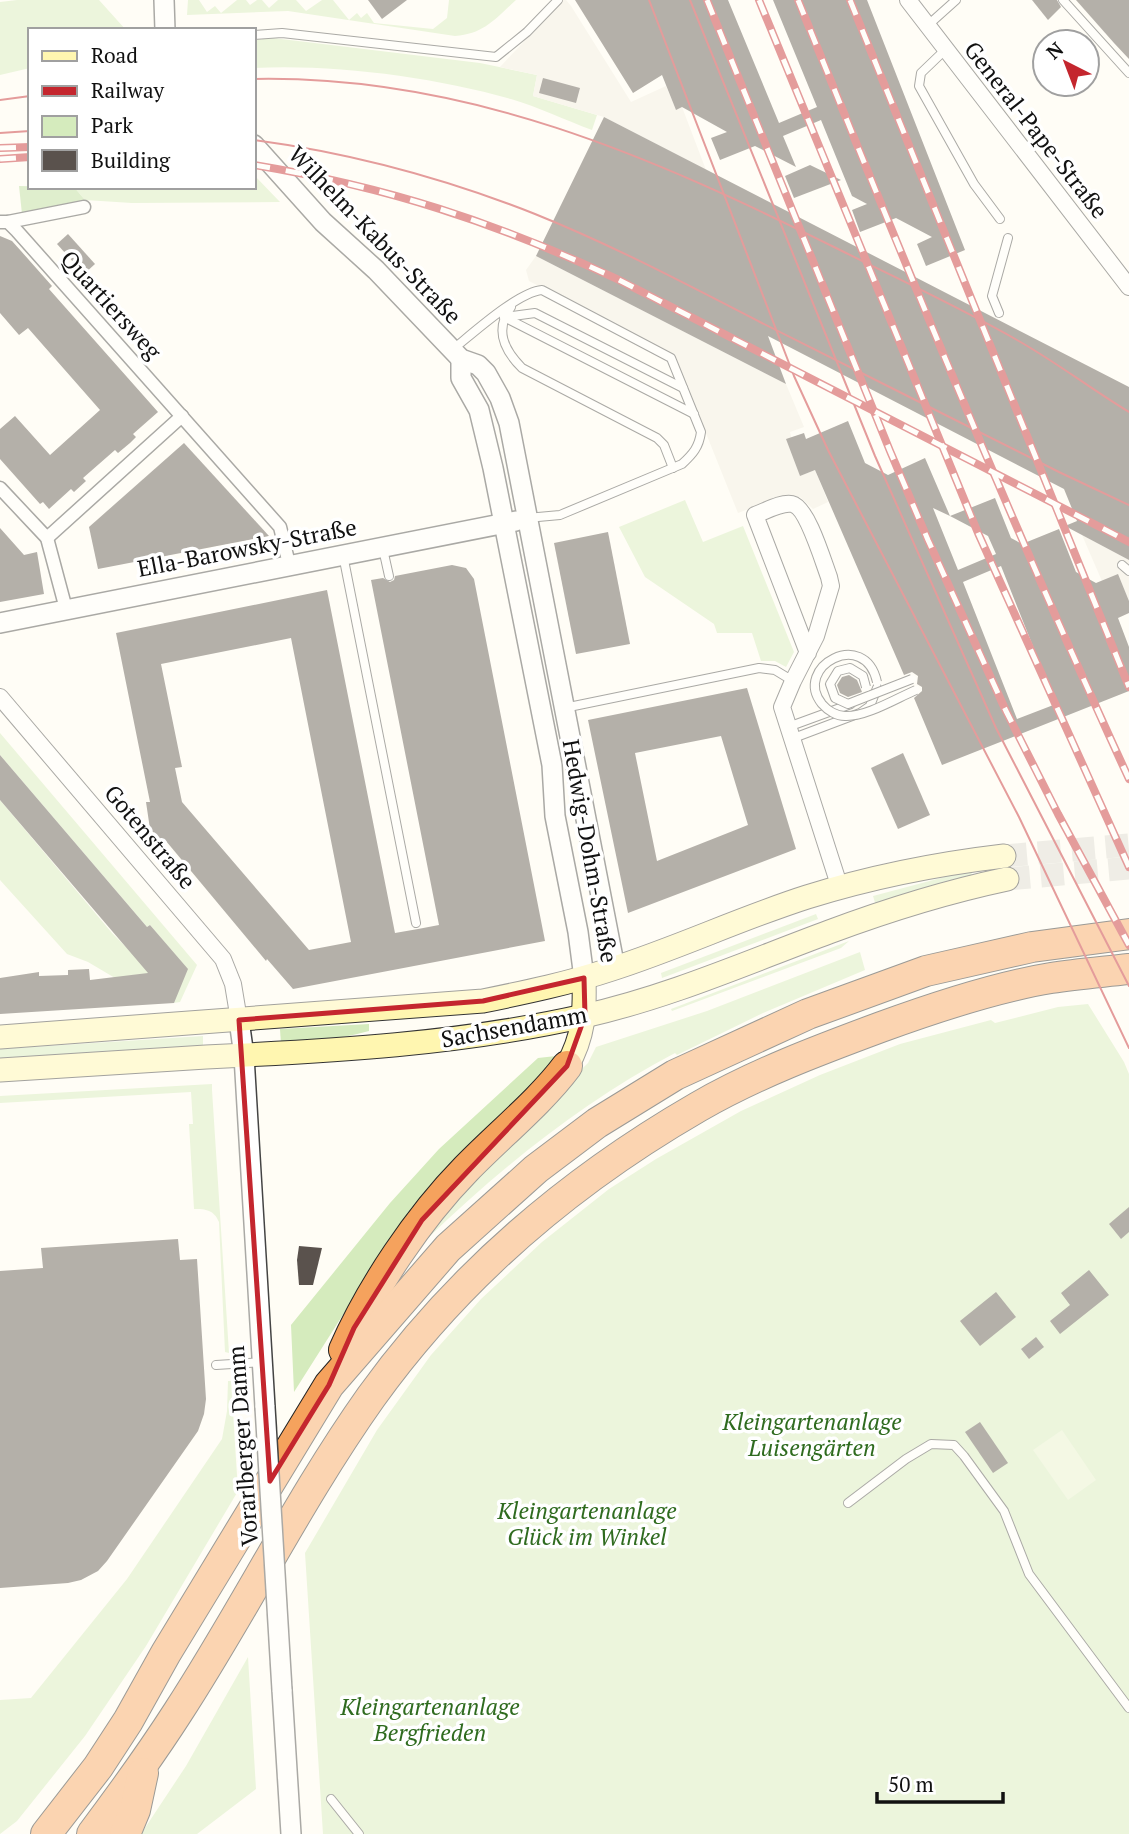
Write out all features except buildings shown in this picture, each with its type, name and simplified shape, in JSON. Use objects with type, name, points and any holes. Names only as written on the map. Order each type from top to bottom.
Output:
[{"type":"highway","points":[[329,1385],[419,1279],[471,1226],[536,1169],[597,1123],[675,1076],[808,1014],[926,971],[1032,947],[1129,934]]},
{"type":"highway","points":[[92,1834],[179,1711],[327,1464],[378,1388],[408,1348],[489,1259],[559,1199],[700,1105],[841,1042],[953,1004],[1049,978],[1129,969]]},
{"type":"highway","points":[[46,1834],[128,1721],[166,1653],[329,1385],[354,1328],[422,1220],[463,1172],[567,1066]]},
{"type":"highway","points":[[125,1834],[135,1810],[144,1762]]},
{"type":"highway","points":[[22,1834],[97,1767]]},
{"type":"main road","name":"Sachsendamm","points":[[0,1037],[483,1000],[584,978],[798,900],[839,888],[927,866],[1004,856]]},
{"type":"main road","name":"Sachsendamm","points":[[0,1070],[360,1049],[453,1038],[585,1016],[667,994],[852,924],[947,892],[1007,879]]},
{"type":"main road","points":[[839,888],[852,924]]},
{"type":"main road","name":"Hedwig-Dohm-Straße","points":[[585,1016],[615,968]]},
{"type":"main road","name":"Hedwig-Dohm-Straße","points":[[584,978],[585,1016]]},
{"type":"main road","points":[[567,1066],[577,1047],[585,1016]]},
{"type":"street","points":[[164,0],[165,28]]},
{"type":"street","name":"General-Pape-Straße","points":[[908,0],[1129,287]]},
{"type":"street","name":"Wilhelm-Kabus-Straße","points":[[256,147],[323,222],[376,270],[456,354],[478,365],[500,398],[509,423],[527,518]]},
{"type":"street","name":"Quartiersweg","points":[[4,222],[84,207]]},
{"type":"street","name":"Quartiersweg","points":[[4,222],[280,527],[289,564]]},
{"type":"street","name":"Wilhelm-Kabus-Straße","points":[[456,354],[461,378],[474,399],[483,422],[503,523]]},
{"type":"street","points":[[47,538],[182,416]]},
{"type":"street","points":[[0,488],[47,538],[66,609]]},
{"type":"street","points":[[808,653],[755,515],[785,504],[794,504],[804,513],[830,577],[831,586],[816,636],[808,653],[793,681],[782,708],[839,888]]},
{"type":"street","name":"Ella-Barowsky-Straße","points":[[0,623],[527,518]]},
{"type":"street","name":"Hedwig-Dohm-Straße","points":[[527,518],[615,968]]},
{"type":"street","name":"Hedwig-Dohm-Straße","points":[[503,523],[552,765],[555,816],[578,932],[584,978]]},
{"type":"street","name":"Gotenstraße","points":[[0,697],[223,959],[233,984],[239,1020]]},
{"type":"street","name":"Vorarlberger Damm","points":[[239,1020],[244,1056],[291,1834]]},
{"type":"lane","points":[[256,35],[282,33],[496,57],[527,32],[558,0]]},
{"type":"lane","points":[[927,26],[956,0]]},
{"type":"lane","points":[[1063,0],[1129,73]]},
{"type":"lane","points":[[945,50],[921,73],[919,86],[974,184],[1000,219]]},
{"type":"lane","points":[[999,313],[992,296],[1008,239]]},
{"type":"lane","points":[[456,354],[489,319],[538,290],[561,299],[671,358],[701,432],[699,445],[682,464],[560,515],[527,518]]},
{"type":"lane","points":[[513,304],[504,317],[502,337],[507,354],[522,368],[657,438],[664,445],[673,468]]},
{"type":"lane","points":[[489,319],[535,313],[683,388]]},
{"type":"lane","points":[[504,317],[694,414]]},
{"type":"lane","points":[[382,546],[389,576]]},
{"type":"lane","points":[[342,554],[416,923]]},
{"type":"lane","points":[[789,733],[866,709],[874,699],[877,682],[875,673],[867,663],[861,658],[847,655],[832,658],[822,666],[816,687],[822,705],[833,713],[846,716],[876,708],[916,690]]},
{"type":"lane","points":[[564,708],[759,668],[775,670],[793,681]]},
{"type":"lane","points":[[789,733],[856,702],[862,697],[866,687],[863,676],[850,668],[838,671],[830,684],[835,698],[848,704],[912,679]]},
{"type":"lane","points":[[216,1365],[262,1362]]},
{"type":"lane","points":[[848,1503],[906,1459],[931,1444],[954,1445],[1004,1511],[1029,1574],[1129,1708]]},
{"type":"lane","points":[[331,1799],[359,1834]]},
{"type":"highlighted area","points":[[584,978],[585,1016],[567,1066],[422,1220],[354,1328],[329,1385],[270,1481],[239,1020],[483,1001]]},
{"type":"green space","points":[[99,0],[124,28],[28,28],[28,68],[0,75],[0,2]]},
{"type":"green space","points":[[188,0],[199,0],[207,12],[215,6],[221,13],[237,0],[246,0],[250,5],[262,0],[269,8],[278,0],[296,0],[306,11],[322,0],[333,0],[349,20],[357,13],[361,18],[367,13],[374,23],[433,29],[447,18],[449,0],[516,0],[482,29],[455,36],[288,11],[187,15]]},
{"type":"green space","points":[[273,38],[480,63],[537,75],[533,96],[597,115],[592,130],[521,102],[417,78],[350,70],[256,68],[256,40]]},
{"type":"green space","points":[[256,177],[280,202],[132,203],[85,200],[76,189],[256,189]]},
{"type":"green space","points":[[19,186],[28,186],[28,189],[76,189],[85,200],[22,214]]},
{"type":"green space","points":[[685,500],[703,542],[743,526],[794,652],[786,667],[775,661],[761,661],[752,633],[717,633],[714,624],[645,577],[619,527]]},
{"type":"green space","points":[[0,733],[197,965],[180,1002],[173,1003],[187,969],[150,925],[147,927],[0,755]]},
{"type":"green space","points":[[0,800],[112,933],[154,975],[115,978],[88,962],[67,954],[0,880]]},
{"type":"green space","points":[[971,870],[972,876],[923,888],[876,906],[873,896]]},
{"type":"green space","points":[[816,914],[818,919],[662,978],[661,973]]},
{"type":"green space","points":[[849,941],[841,948],[672,1011],[671,1009]]},
{"type":"green space","points":[[860,952],[865,970],[763,1013],[677,1055],[675,1053],[608,1092],[514,1161],[427,1239],[425,1237],[498,1151],[588,1063],[596,1047],[707,1011]]},
{"type":"green space","points":[[1088,1004],[1129,1074],[1129,1834],[323,1834],[305,1553],[377,1430],[431,1355],[481,1299],[542,1242],[609,1189],[741,1111],[820,1075],[900,1044],[991,1020],[995,1023],[1058,1007]]},
{"type":"green space","points":[[369,1024],[369,1031],[358,1034],[281,1044],[280,1029]]},
{"type":"green space","points":[[203,1036],[203,1047],[0,1060],[0,1049]]},
{"type":"green space","points":[[556,1056],[556,1062],[365,1280],[294,1392],[291,1325],[390,1203],[439,1149],[538,1058]]},
{"type":"green space","points":[[212,1084],[229,1353],[225,1352],[219,1222],[209,1211],[194,1209],[189,1124],[193,1124],[191,1092],[0,1103],[0,1096]]},
{"type":"green space","points":[[228,1381],[231,1381],[238,1491],[146,1646],[85,1736],[17,1821],[0,1834],[0,1700],[31,1698],[127,1579],[222,1439]]},
{"type":"green space","points":[[1062,1430],[1096,1480],[1068,1500],[1033,1450]]},
{"type":"green space","points":[[248,1657],[256,1789],[197,1834],[141,1834],[186,1766]]},
{"type":"shaded area","points":[[563,0],[571,6],[631,102],[666,86],[676,109],[682,107],[706,170],[604,117],[533,96],[537,75],[500,67]]},
{"type":"shaded area","points":[[536,256],[786,384],[804,427],[790,432],[800,476],[815,470],[828,502],[813,509],[800,497],[786,495],[738,513],[675,356],[529,281],[526,270]]},
{"type":"shaded area","points":[[1082,535],[1129,560],[1129,601],[1121,582],[1105,588]]},
{"type":"tunnel","points":[[1004,856],[1129,845]]},
{"type":"tunnel","points":[[1007,879],[1129,868]]},
{"type":"tram line","points":[[649,0],[794,376],[828,450],[1019,817],[1129,1048]]},
{"type":"tram line","points":[[690,0],[875,456],[996,728],[1129,986]]},
{"type":"tram line","points":[[256,79],[333,81],[409,91],[483,107],[556,128],[627,153],[768,215],[973,316],[1031,348],[1129,412]]},
{"type":"tram line","points":[[0,100],[28,96]]},
{"type":"tram line","points":[[0,133],[28,131]]},
{"type":"tram line","points":[[256,140],[397,168],[501,201],[564,226],[649,265],[1129,505]]},
{"type":"railway","points":[[707,0],[928,540],[1006,711],[1129,945]]},
{"type":"railway","points":[[759,0],[978,533],[1129,867]]},
{"type":"railway","points":[[798,0],[1000,489],[1129,779]]},
{"type":"railway","points":[[850,0],[1129,687]]},
{"type":"railway","points":[[0,148],[28,147]]},
{"type":"railway","points":[[0,159],[28,157]]},
{"type":"railway","points":[[256,165],[395,196],[528,240],[617,279],[1129,542]]},
{"type":"park label","name":"Kleingartenanlage Luisengärten","points":[[812,1435]]},
{"type":"park label","name":"Kleingartenanlage Glück im Winkel","points":[[587,1524]]},
{"type":"park label","name":"Kleingartenanlage Bergfrieden","points":[[430,1720]]}]
